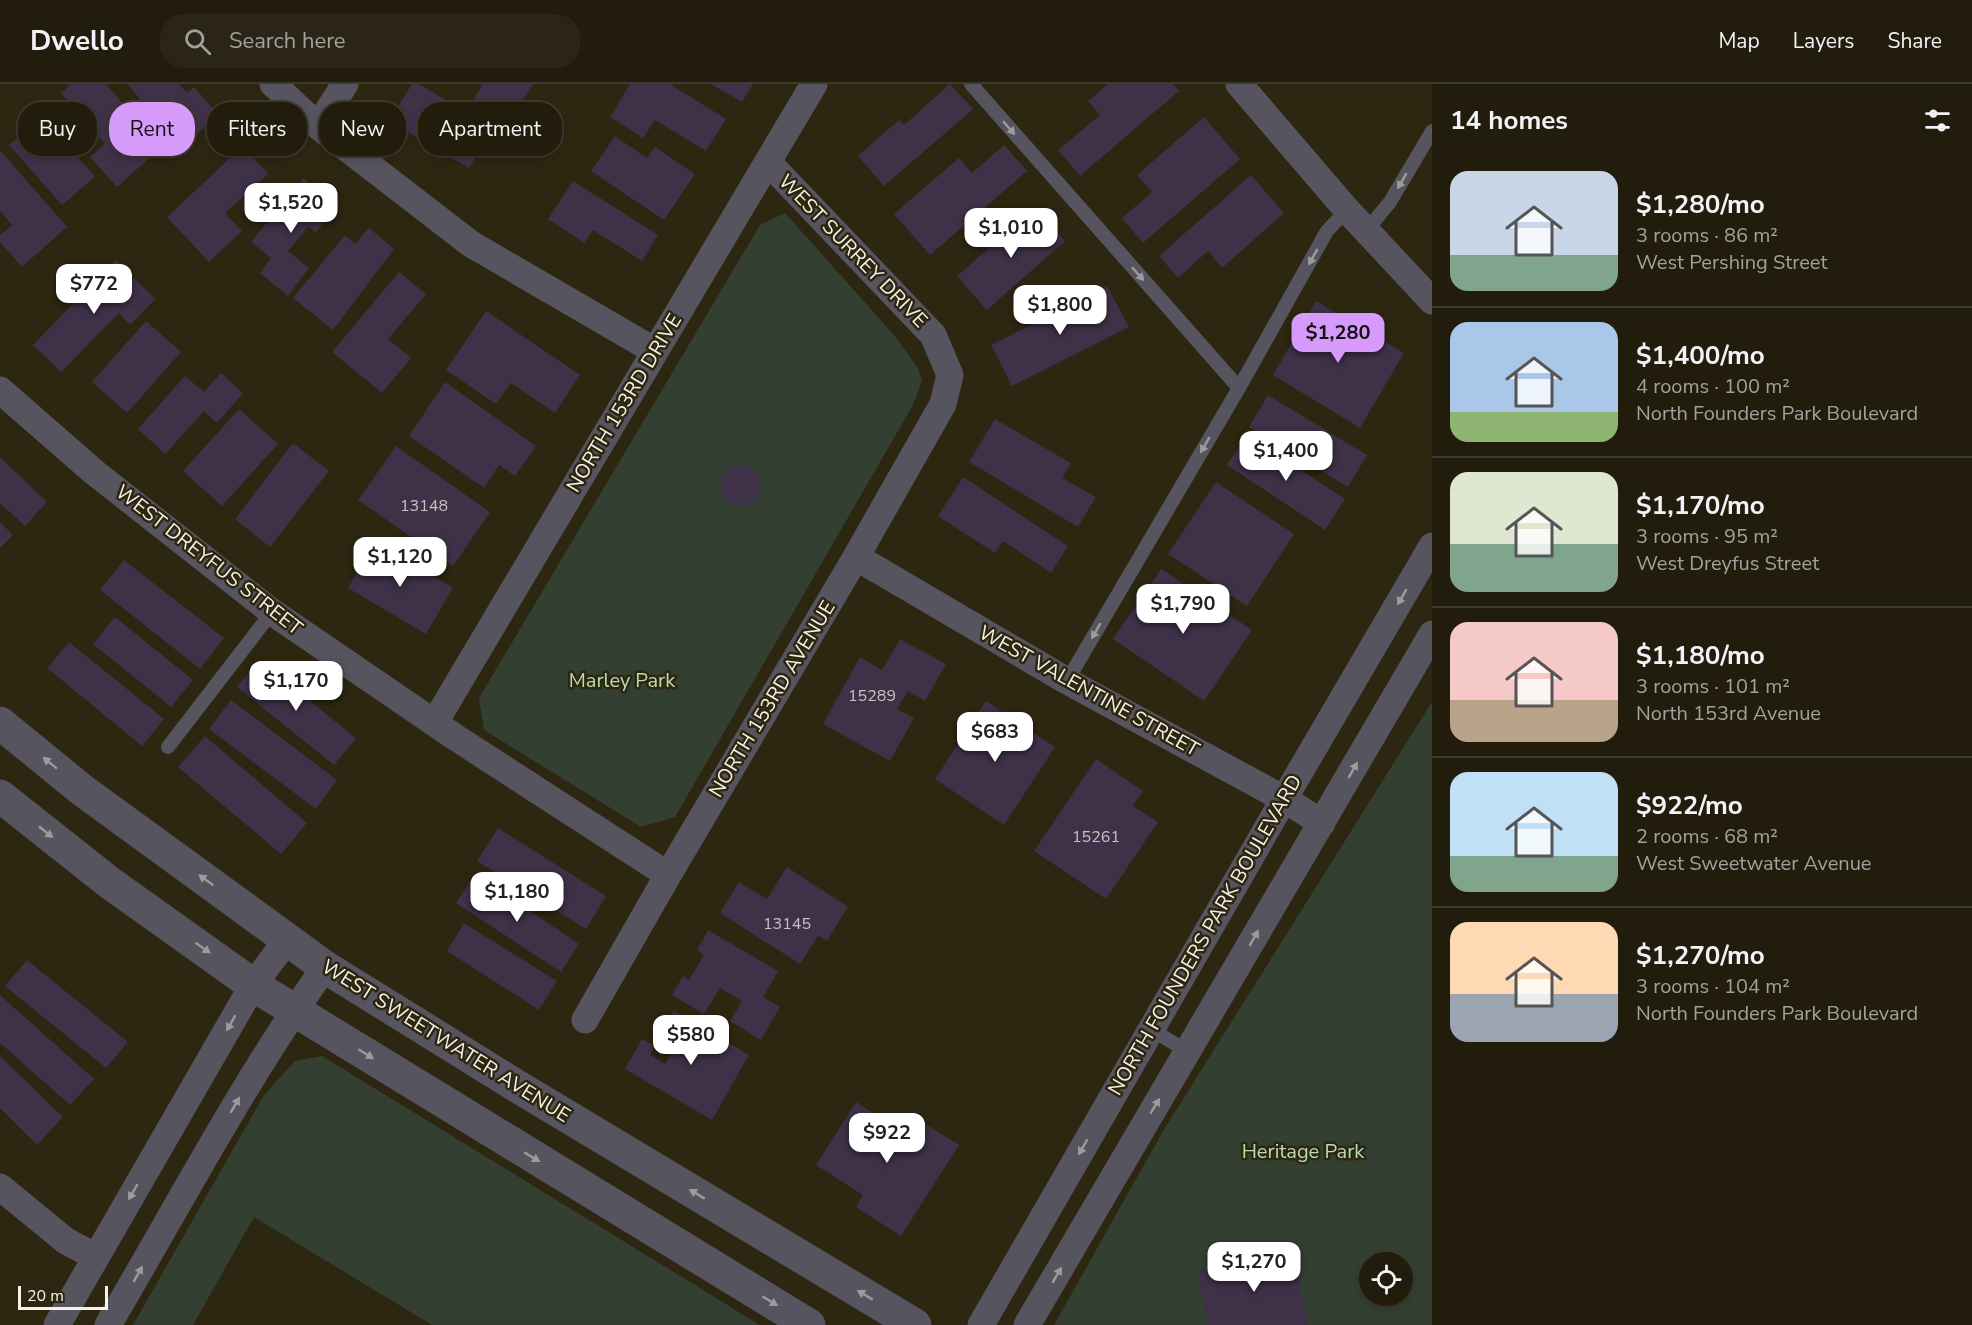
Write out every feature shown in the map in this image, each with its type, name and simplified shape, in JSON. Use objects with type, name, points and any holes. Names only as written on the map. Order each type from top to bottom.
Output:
[{"type":"street","points":[[273,84],[318,126],[471,244],[655,351]]},
{"type":"street","points":[[318,126],[345,84]]},
{"type":"street","name":"NORTH 153RD DRIVE","points":[[435,722],[814,84]]},
{"type":"street","points":[[1239,84],[1347,210],[1432,301]]},
{"type":"street","name":"WEST SURREY DRIVE","points":[[768,162],[933,335],[950,375]]},
{"type":"street","name":"NORTH 153RD AVENUE","points":[[585,1020],[943,404],[950,375]]},
{"type":"street","name":"WEST DREYFUS STREET","points":[[0,390],[94,472],[272,612],[668,875]]},
{"type":"street","name":"NORTH FOUNDERS PARK BOULEVARD","points":[[981,1325],[1432,546]]},
{"type":"street","name":"WEST VALENTINE STREET","points":[[856,557],[1067,681],[1284,799],[1322,823]]},
{"type":"street","points":[[1027,1325],[1432,634]]},
{"type":"street","name":"WEST SWEETWATER AVENUE","points":[[0,723],[82,790],[325,967],[520,1088],[915,1325]]},
{"type":"street","points":[[0,796],[110,883],[253,986],[809,1325]]},
{"type":"street","points":[[57,1325],[253,986],[287,940]]},
{"type":"street","points":[[108,1325],[243,1092],[294,1009],[325,967]]},
{"type":"street","points":[[0,1187],[66,1240],[96,1257]]},
{"type":"lane","points":[[970,84],[1239,388]]},
{"type":"lane","points":[[1366,231],[1390,202],[1432,131]]},
{"type":"lane","points":[[1067,681],[1239,388],[1327,231],[1347,210]]},
{"type":"lane","points":[[168,747],[272,612]]},
{"type":"lane","points":[[1151,1029],[1188,1052]]},
{"type":"green space","name":"Marley Park","points":[[785,213],[894,335],[918,368],[922,381],[913,405],[675,817],[641,827],[484,730],[479,698],[760,225]]},
{"type":"green space","name":"Heritage Park","points":[[1432,702],[1432,1325],[1054,1325],[1163,1131]]},
{"type":"green space","points":[[322,1056],[760,1325],[432,1325],[254,1217],[193,1325],[133,1325],[264,1095],[295,1061]]},
{"type":"building","points":[[71,84],[106,84],[121,102],[109,102],[109,156],[152,156],[117,187],[90,157],[97,156],[97,151],[105,144],[97,135],[97,102],[69,102],[61,93]]},
{"type":"building","points":[[127,84],[179,84],[187,93],[194,87],[207,102],[207,125],[195,135],[195,102],[143,102]]},
{"type":"building","points":[[412,84],[419,84],[449,102],[418,102],[418,138],[406,131],[406,102],[401,102]]},
{"type":"building","points":[[479,84],[533,84],[521,102],[479,102],[474,99],[482,86]]},
{"type":"building","points":[[630,84],[670,84],[726,119],[706,151],[655,120],[643,138],[610,117]]},
{"type":"building","points":[[711,84],[753,84],[742,102]]},
{"type":"building","points":[[950,84],[973,109],[884,186],[858,156],[899,120],[904,125]]},
{"type":"building","points":[[1108,84],[1173,84],[1179,91],[1080,176],[1058,150],[1100,115],[1088,101]]},
{"type":"building","points":[[1204,117],[1240,159],[1143,243],[1122,218],[1152,192],[1137,175]]},
{"type":"building","points":[[615,136],[647,158],[655,147],[695,174],[664,220],[591,171]]},
{"type":"building","points":[[18,137],[18,155],[9,145]]},
{"type":"building","points":[[1004,145],[1027,171],[930,255],[894,214],[959,158],[972,173]]},
{"type":"building","points":[[0,150],[67,227],[22,267],[0,242],[0,235],[12,225],[0,211]]},
{"type":"building","points":[[19,156],[77,156],[95,177],[62,205]]},
{"type":"building","points":[[232,156],[252,156],[268,174],[225,213],[242,231],[209,262],[167,217]]},
{"type":"building","points":[[449,156],[476,156],[469,168]]},
{"type":"building","points":[[1251,175],[1284,213],[1222,268],[1208,251],[1178,278],[1159,256]]},
{"type":"building","points":[[303,178],[337,206],[316,232],[308,227],[288,251],[309,268],[288,296],[260,273],[271,258],[251,242]]},
{"type":"building","points":[[573,181],[658,235],[642,261],[593,230],[584,243],[548,219]]},
{"type":"building","points":[[1036,207],[1065,241],[987,310],[957,276]]},
{"type":"building","points":[[369,228],[394,249],[333,330],[293,298],[345,235],[355,244]]},
{"type":"building","points":[[116,260],[155,299],[130,325],[119,313],[61,372],[33,345]]},
{"type":"building","points":[[399,272],[426,294],[388,339],[411,358],[382,393],[332,352]]},
{"type":"building","points":[[1107,286],[1129,327],[1012,386],[991,345]]},
{"type":"building","points":[[1316,301],[1404,353],[1360,428],[1273,375]]},
{"type":"building","points":[[486,311],[580,375],[555,413],[511,383],[496,404],[446,370]]},
{"type":"building","points":[[146,321],[181,352],[127,413],[92,382]]},
{"type":"building","points":[[221,373],[243,393],[217,423],[204,411],[165,454],[138,429],[185,376],[204,392]]},
{"type":"building","points":[[445,382],[536,446],[515,476],[499,465],[484,488],[409,436]]},
{"type":"building","points":[[1268,395],[1367,455],[1348,487],[1249,427]]},
{"type":"building","points":[[239,409],[278,444],[222,506],[183,471]]},
{"type":"building","points":[[995,419],[1071,463],[1062,478],[1096,497],[1078,527],[969,462]]},
{"type":"building","points":[[1247,434],[1345,499],[1325,530],[1227,465]]},
{"type":"building","points":[[293,443],[329,471],[270,547],[235,519]]},
{"type":"building","points":[[396,446],[490,512],[453,566],[358,500]]},
{"type":"building","points":[[0,457],[47,502],[25,526],[0,503]]},
{"type":"building","points":[[741,464],[756,471],[762,487],[753,503],[741,507],[723,498],[720,481],[728,469]]},
{"type":"building","points":[[963,477],[1068,546],[1051,573],[1003,541],[995,553],[938,516]]},
{"type":"building","points":[[1216,482],[1294,534],[1247,606],[1168,554]]},
{"type":"building","points":[[0,522],[13,535],[0,548]]},
{"type":"building","points":[[375,542],[453,588],[426,634],[348,588]]},
{"type":"building","points":[[124,560],[224,638],[200,669],[100,590]]},
{"type":"building","points":[[1161,569],[1252,630],[1204,701],[1113,639]]},
{"type":"building","points":[[115,617],[193,680],[171,707],[93,644]]},
{"type":"building","points":[[900,639],[946,664],[925,701],[908,691],[897,709],[914,718],[890,761],[823,724],[860,657],[882,670]]},
{"type":"building","points":[[69,642],[164,719],[142,746],[47,668]]},
{"type":"building","points":[[259,660],[356,738],[334,765],[237,687]]},
{"type":"building","points":[[231,700],[337,780],[316,809],[209,729]]},
{"type":"building","points":[[986,701],[1055,747],[1004,825],[935,779]]},
{"type":"building","points":[[205,736],[307,823],[281,854],[178,767]]},
{"type":"building","points":[[1096,759],[1143,791],[1133,806],[1158,822],[1106,899],[1034,851]]},
{"type":"building","points":[[498,828],[606,896],[586,929],[477,861]]},
{"type":"building","points":[[787,867],[848,907],[827,941],[818,936],[800,964],[720,913],[739,882],[767,899]]},
{"type":"building","points":[[475,874],[579,944],[561,972],[456,903]]},
{"type":"building","points":[[464,923],[557,981],[539,1010],[447,951]]},
{"type":"building","points":[[708,930],[778,971],[763,997],[780,1007],[761,1040],[730,1021],[742,1001],[720,988],[704,1014],[672,995],[683,976],[689,980],[704,955],[697,950]]},
{"type":"building","points":[[27,960],[128,1042],[106,1068],[5,986]]},
{"type":"building","points":[[0,995],[94,1079],[70,1105],[0,1043]]},
{"type":"building","points":[[674,1011],[749,1055],[712,1120],[625,1069],[642,1039],[655,1046],[650,1055],[665,1064],[674,1048],[664,1043],[670,1033],[664,1030]]},
{"type":"building","points":[[0,1056],[63,1117],[37,1145],[0,1108]]},
{"type":"building","points":[[856,1102],[900,1130],[910,1114],[959,1145],[901,1236],[856,1207],[863,1195],[816,1165]]},
{"type":"building","points":[[1293,1252],[1307,1325],[1208,1325],[1197,1270]]}]
